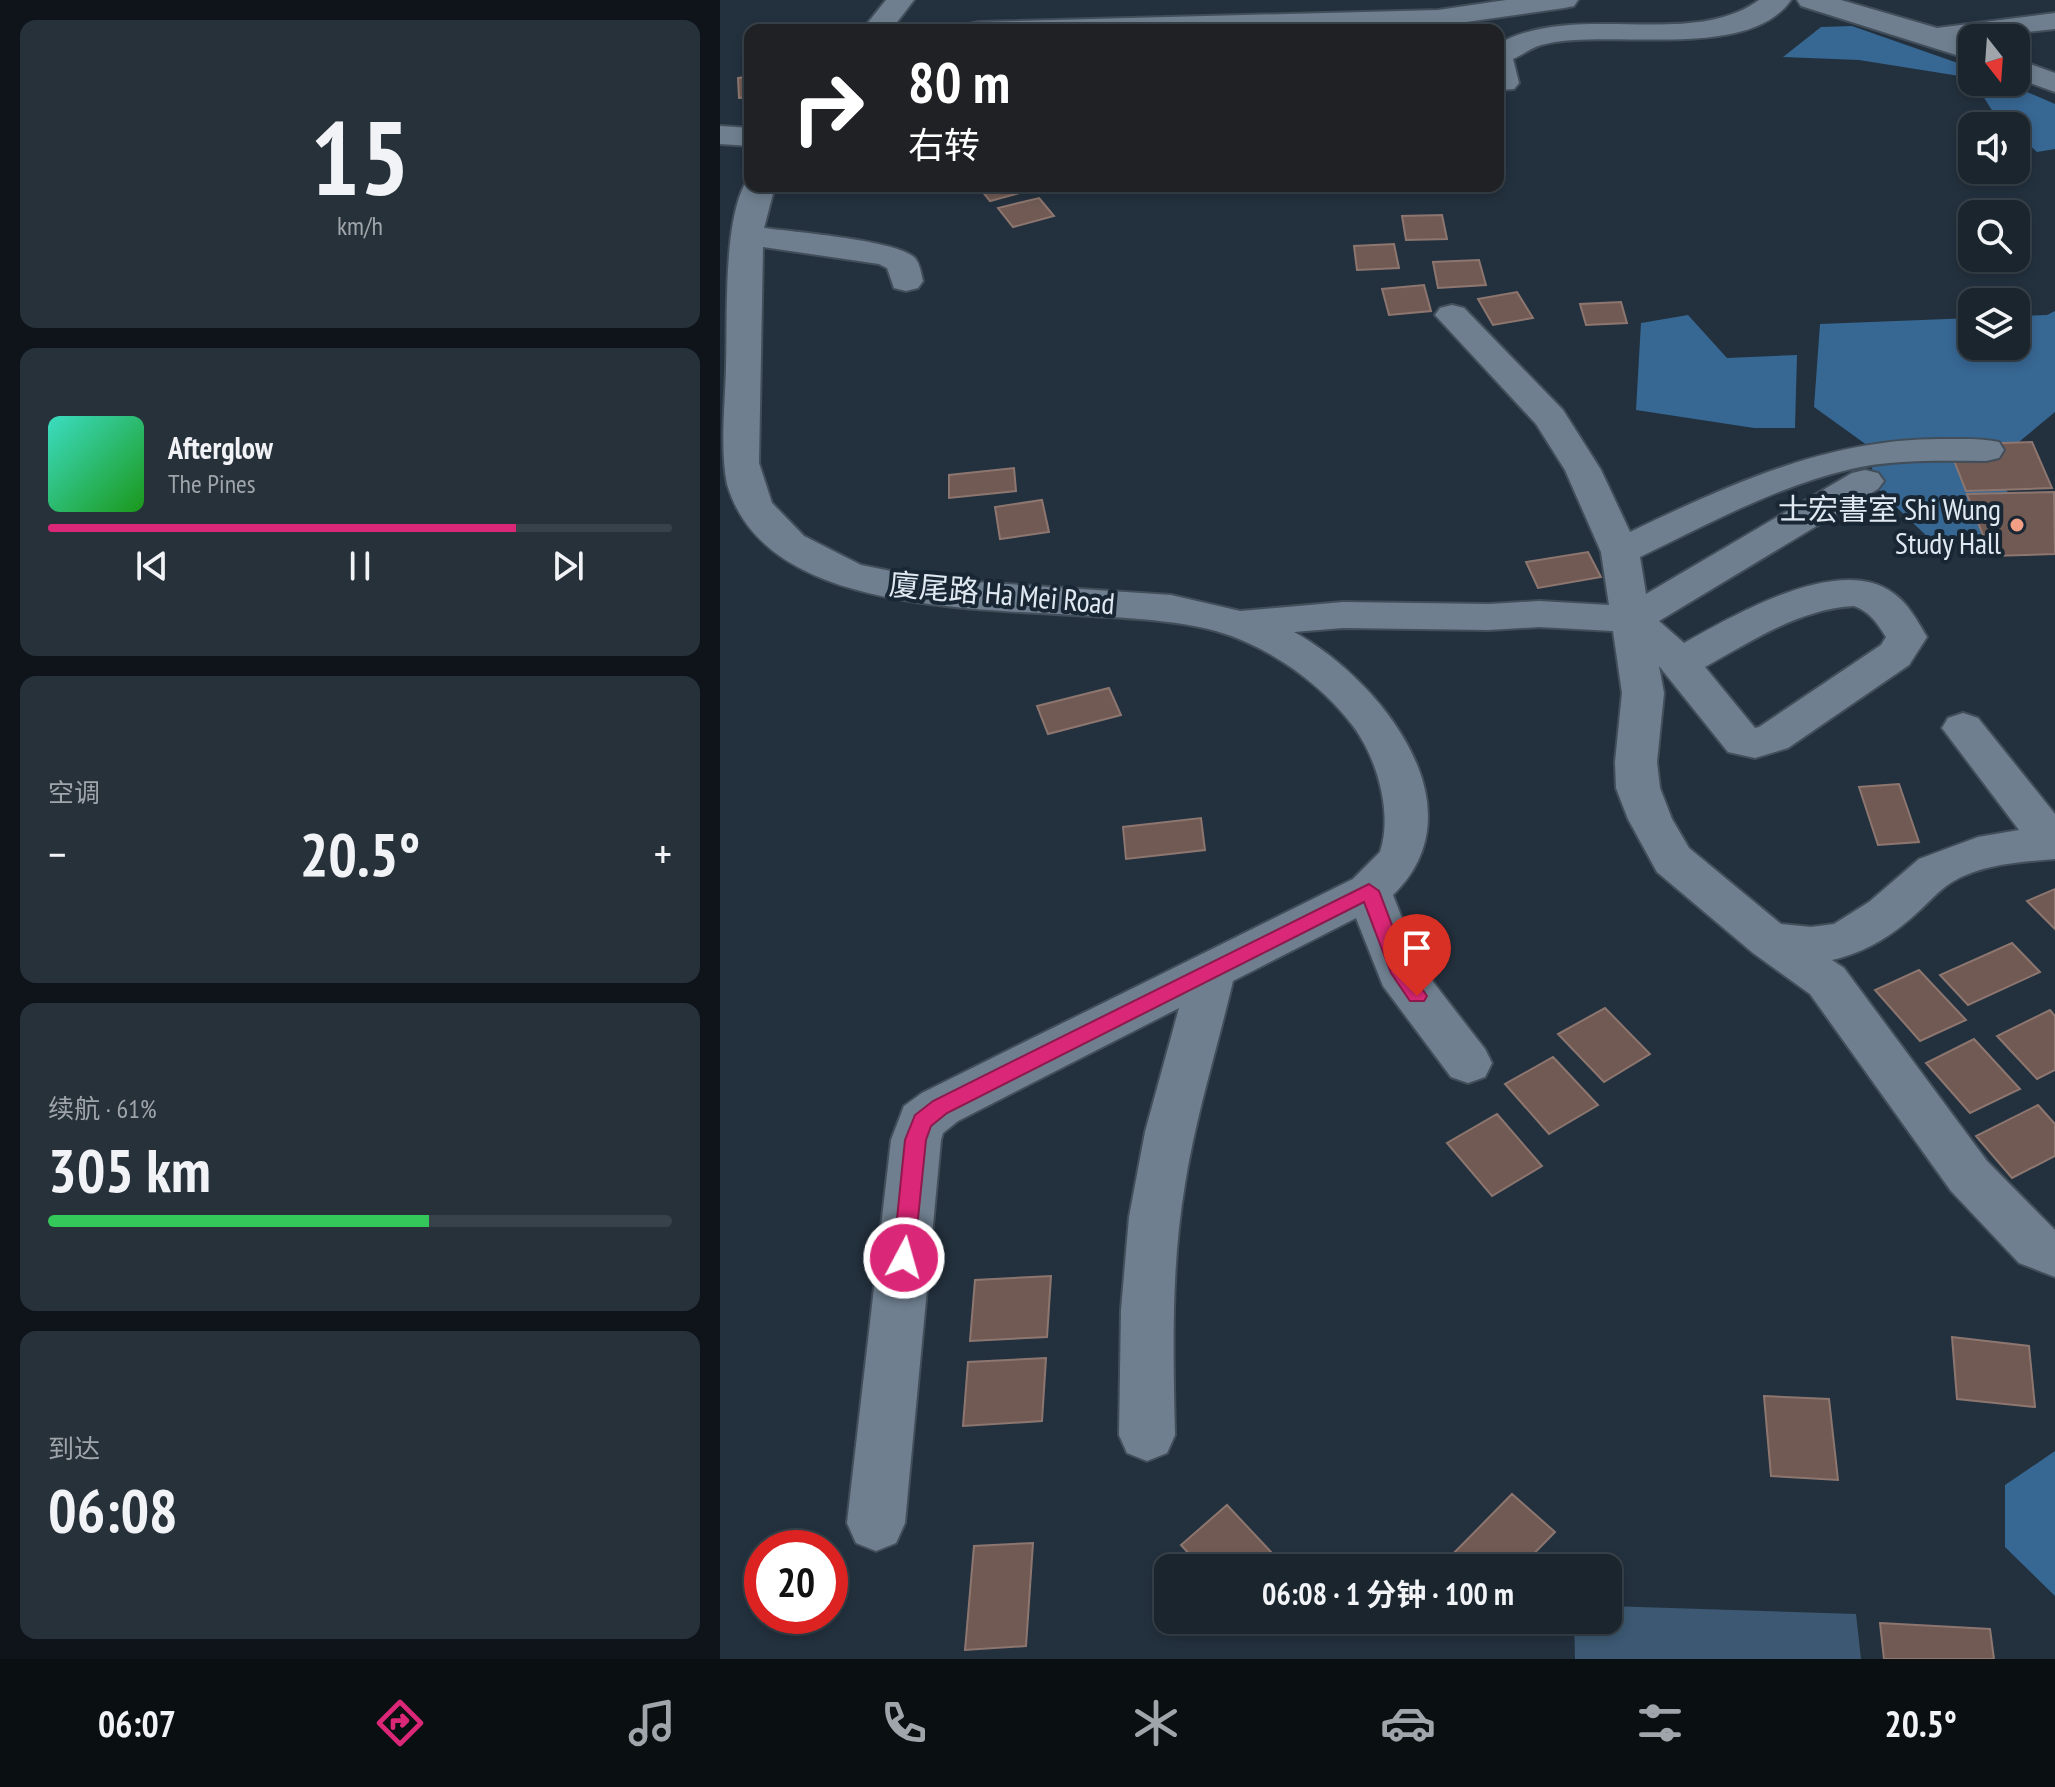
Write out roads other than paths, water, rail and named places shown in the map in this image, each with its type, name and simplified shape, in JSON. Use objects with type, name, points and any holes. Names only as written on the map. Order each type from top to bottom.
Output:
[{"type":"street","points":[[882,24],[900,0]]},
{"type":"street","points":[[1208,24],[1438,18],[1564,0]]},
{"type":"street","points":[[1504,53],[1536,37],[1720,26],[1767,11],[1777,0]]},
{"type":"street","points":[[1811,0],[1936,37],[1958,38]]},
{"type":"street","points":[[1967,9],[1973,24]]},
{"type":"street","points":[[2030,27],[2055,21]]},
{"type":"street","points":[[2030,73],[2055,83]]},
{"type":"street","points":[[720,113],[744,114]]},
{"type":"street","points":[[720,135],[744,137]]},
{"type":"street","name":"廈尾路 Ha Mei Road","points":[[757,192],[748,221],[743,478],[758,512],[785,541],[803,554],[852,575],[921,592],[1145,606],[1205,614],[1275,637],[1327,673],[1357,702],[1381,734],[1400,781],[1405,829],[1402,854],[1369,891]]},
{"type":"street","points":[[748,235],[887,255],[902,263],[906,281]]},
{"type":"street","points":[[1452,315],[1550,418],[1583,470],[1620,552],[1643,693],[1636,762],[1638,788],[1650,819],[1673,860],[1769,940],[1827,981],[1969,1176],[2037,1247],[2055,1254]]},
{"type":"street","points":[[1620,552],[1753,488],[1851,459],[1889,452],[1986,450]]},
{"type":"street","points":[[1240,623],[1343,615],[1489,617],[1539,614],[1633,619],[1865,481]]},
{"type":"street","points":[[1633,619],[1680,663],[1743,742],[1755,743],[1773,738],[1895,655],[1907,637],[1876,599],[1849,590],[1807,598],[1680,663]]},
{"type":"street","points":[[1963,728],[2054,842]]},
{"type":"street","points":[[1769,940],[1810,947],[1845,941],[1866,931],[1935,871],[1988,851],[2054,842]]},
{"type":"street","points":[[876,1523],[916,1140],[922,1121],[940,1107],[1369,891],[1400,973],[1468,1063]]},
{"type":"street","points":[[1147,1435],[1146,1301],[1158,1187],[1177,1096],[1195,1042],[1211,973]]},
{"type":"place","name":"士宏書室 Shi Wung Study Hall","points":[[2017,525]]}]
